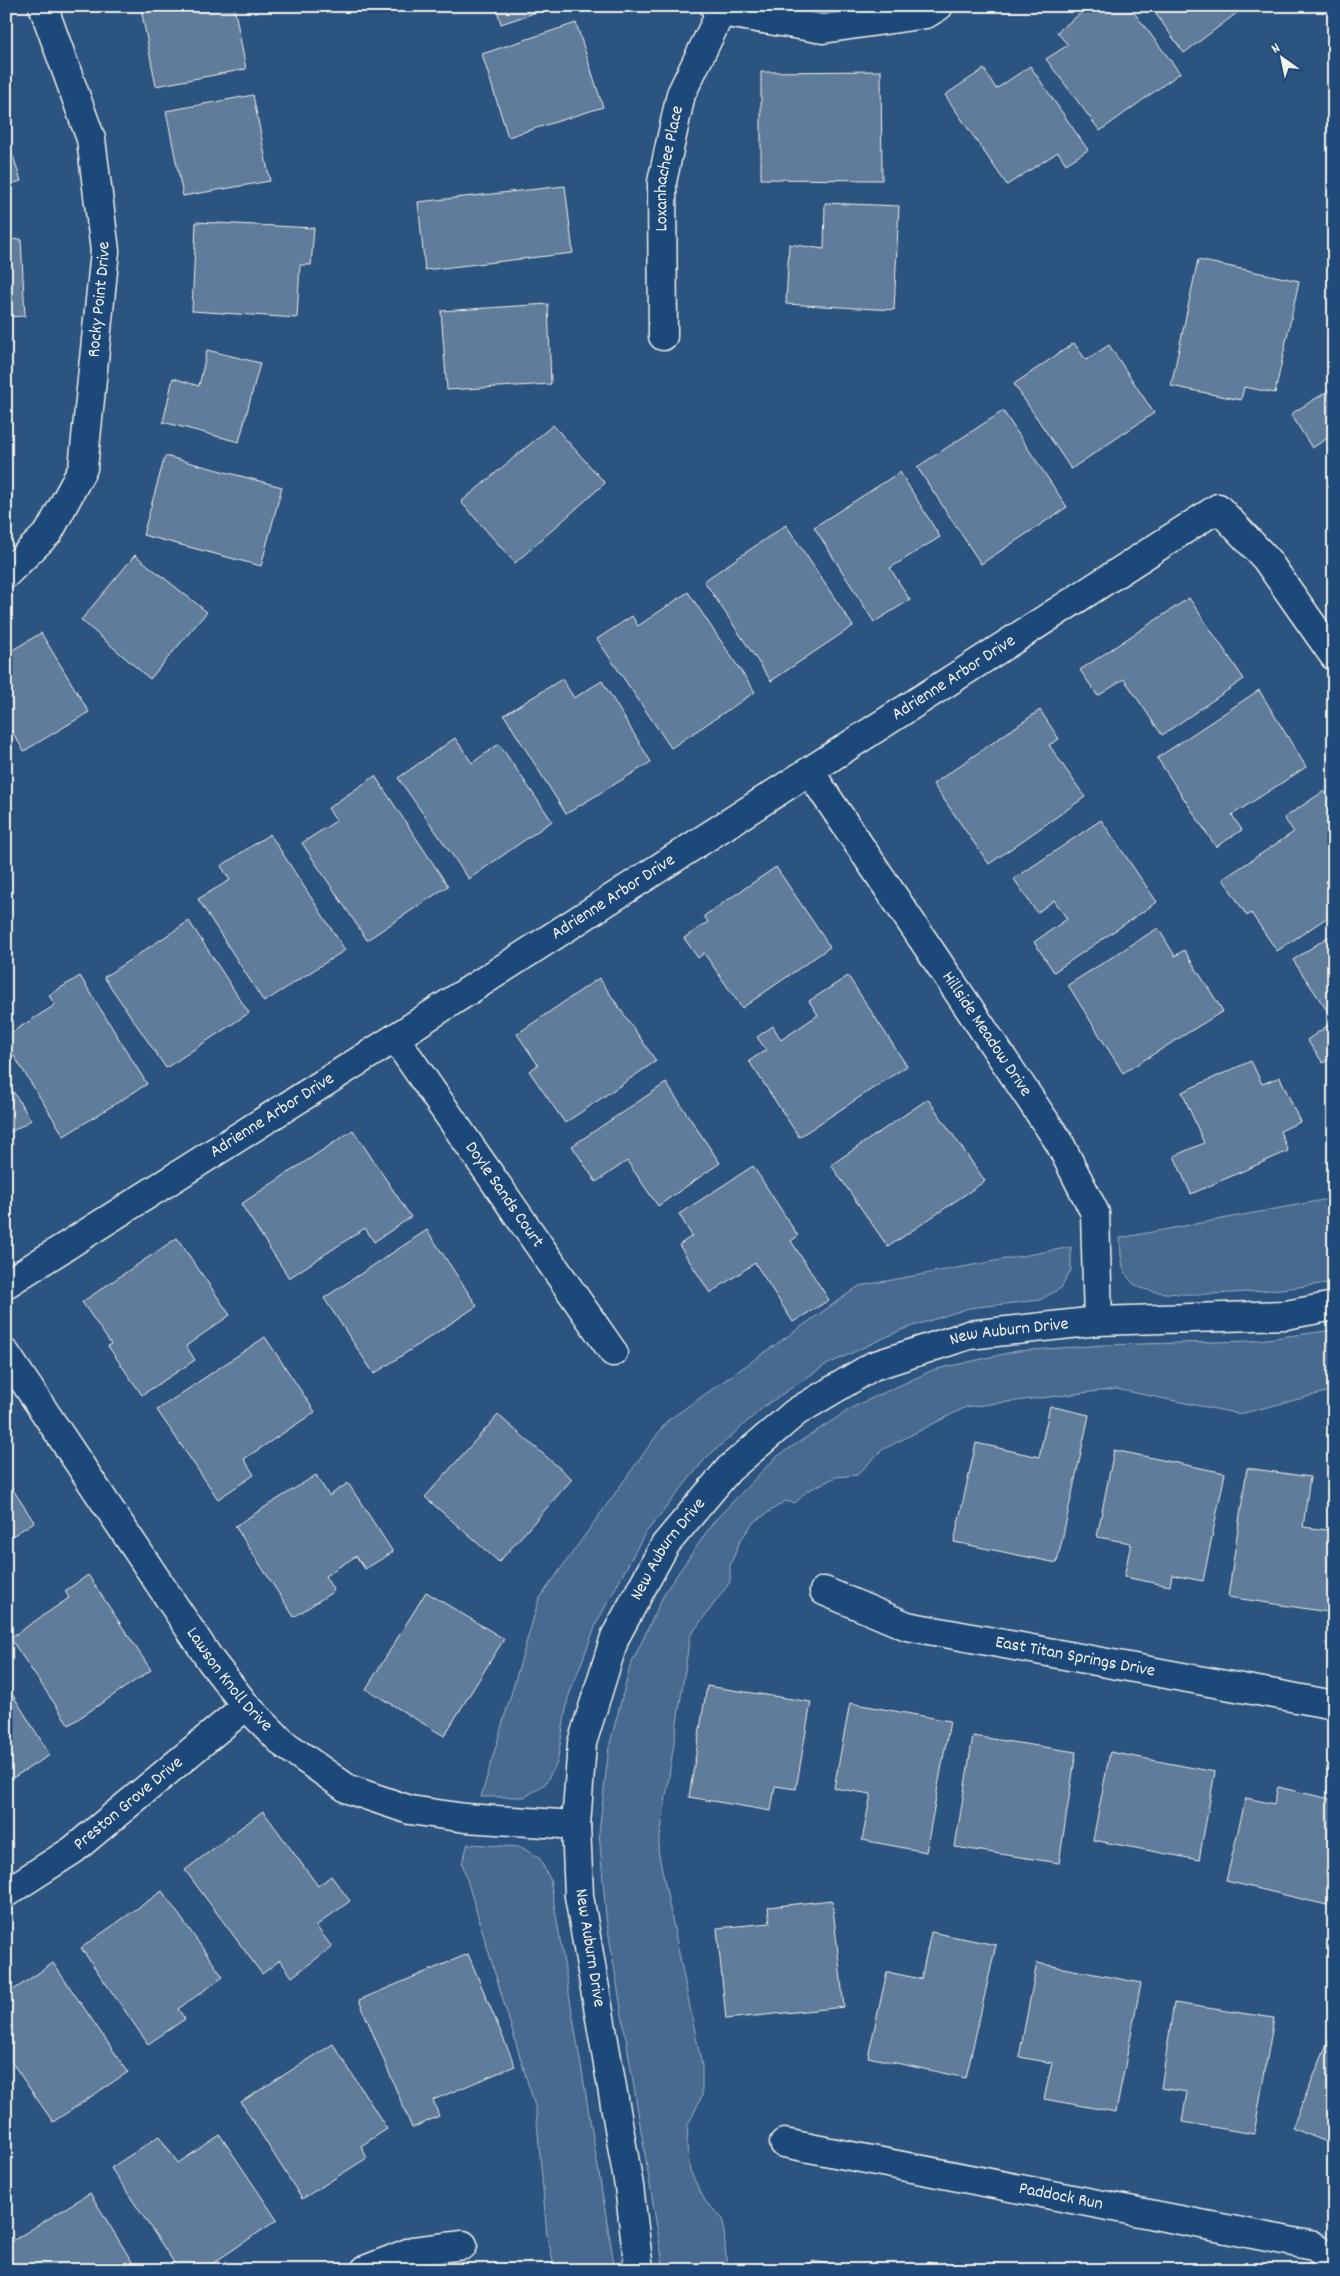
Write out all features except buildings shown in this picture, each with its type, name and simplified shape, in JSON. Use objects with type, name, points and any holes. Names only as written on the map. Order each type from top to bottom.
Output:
[{"type":"street","name":"Rocky Point Drive","points":[[6,574],[49,532],[83,468],[105,251],[91,139],[43,6]]},
{"type":"street","points":[[718,9],[823,29],[926,14],[939,6]]},
{"type":"street","name":"Loxanhachee Place","points":[[663,336],[662,182],[681,94],[718,9]]},
{"type":"street","name":"Adrienne Arbor Drive","points":[[6,1284],[395,1038],[1218,508],[1266,559],[1334,656]]},
{"type":"street","name":"Hillside Meadow Drive","points":[[810,772],[1059,1142],[1095,1213],[1098,1321]]},
{"type":"street","name":"Doyle Sands Court","points":[[395,1038],[613,1352]]},
{"type":"street","name":"New Auburn Drive","points":[[639,2270],[629,2186],[579,1896],[576,1825],[582,1743],[615,1637],[665,1545],[729,1469],[796,1412],[873,1366],[968,1335],[1098,1321],[1286,1315],[1334,1306]]},
{"type":"street","name":"Lawson Knoll Drive","points":[[6,1354],[211,1661],[246,1706],[284,1744],[348,1789],[410,1810],[466,1818],[576,1825]]},
{"type":"street","name":"East Titan Springs Drive","points":[[824,1591],[907,1626],[1334,1705]]},
{"type":"street","name":"Preston Grove Drive","points":[[6,1893],[73,1850],[246,1706]]},
{"type":"street","name":"Paddock Run","points":[[784,2143],[1314,2246],[1334,2261]]},
{"type":"street","points":[[365,2270],[413,2250],[463,2245]]},
{"type":"shaded area","points":[[1334,1198],[1334,1282],[1261,1291],[1199,1294],[1171,1293],[1148,1290],[1134,1284],[1126,1274],[1121,1256],[1120,1238]]},
{"type":"shaded area","points":[[1071,1247],[1071,1270],[1061,1288],[1040,1300],[969,1308],[901,1330],[824,1366],[766,1405],[705,1459],[644,1535],[597,1622],[568,1698],[557,1763],[545,1784],[525,1797],[481,1797],[539,1599],[667,1421],[859,1286]]},
{"type":"shaded area","points":[[1334,1330],[1334,1390],[1240,1414],[1116,1389],[966,1407],[882,1450],[857,1475],[836,1477],[807,1491],[795,1503],[785,1501],[753,1523],[740,1541],[730,1566],[730,1582],[690,1636],[658,1850],[702,2066],[702,2096],[688,2125],[687,2146],[690,2171],[705,2201],[723,2219],[727,2270],[664,2270],[606,1917],[599,1832],[609,1747],[630,1667],[665,1592],[715,1520],[776,1457],[855,1406],[933,1370],[1017,1351],[1103,1345],[1251,1341]]},
{"type":"shaded area","points":[[468,1844],[521,1847],[539,1858],[550,1879],[615,2270],[555,2270],[547,2236],[536,2110],[462,1863]]}]
